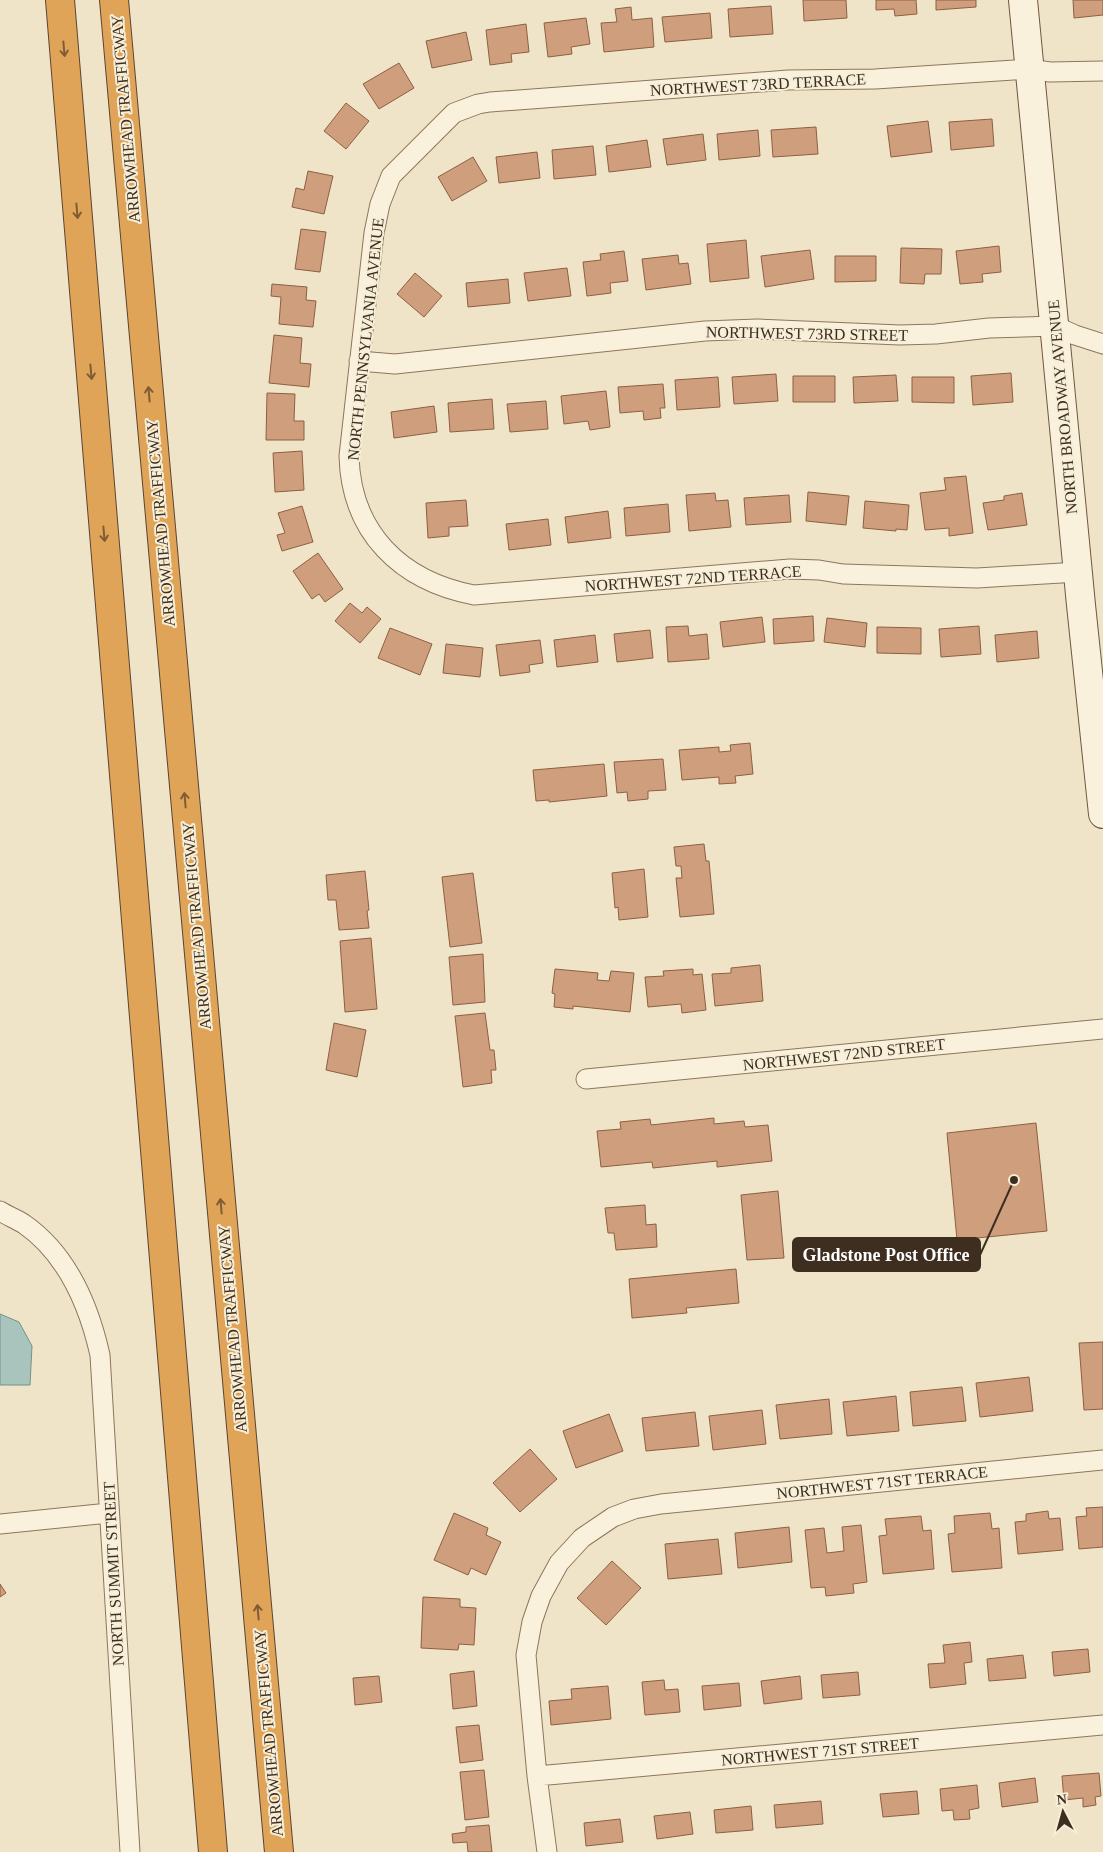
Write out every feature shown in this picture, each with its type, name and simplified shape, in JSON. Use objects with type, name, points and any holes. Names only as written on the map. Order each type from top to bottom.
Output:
[{"type":"highway","points":[[60,0],[212,1852]]},
{"type":"highway","name":"ARROWHEAD TRAFFICWAY","points":[[114,0],[279,1852]]},
{"type":"street","name":"NORTH BROADWAY AVENUE","points":[[1023,0],[1103,814]]},
{"type":"street","name":"NORTHWEST 73RD TERRACE","points":[[427,140],[454,113],[478,104],[490,102],[788,80],[875,78],[1029,69],[1050,72],[1103,71]]},
{"type":"street","name":"NORTH PENNSYLVANIA AVENUE","points":[[404,567],[389,554],[374,535],[362,514],[354,491],[349,456],[374,233],[380,204],[391,176],[427,140]]},
{"type":"street","name":"NORTHWEST 73RD STREET","points":[[360,361],[395,364],[705,331],[758,329],[900,335],[936,334],[990,328],[1055,326],[1103,344]]},
{"type":"street","name":"NORTHWEST 72ND TERRACE","points":[[404,567],[428,581],[450,590],[474,594],[790,568],[843,574],[977,578],[1078,572]]},
{"type":"street","name":"NORTHWEST 72ND STREET","points":[[586,1079],[1103,1029]]},
{"type":"street","name":"NORTH SUMMIT STREET","points":[[0,1211],[24,1224],[54,1253],[71,1276],[94,1327],[100,1355],[130,1852]]},
{"type":"street","name":"NORTHWEST 71ST TERRACE","points":[[537,1776],[526,1654],[532,1622],[541,1596],[559,1563],[582,1538],[613,1517],[634,1509],[661,1504],[1103,1460]]},
{"type":"street","points":[[0,1524],[109,1513]]},
{"type":"street","name":"NORTHWEST 71ST STREET","points":[[537,1776],[1103,1725]]},
{"type":"street","points":[[537,1776],[547,1852]]},
{"type":"water","points":[[0,1314],[19,1322],[32,1346],[30,1385],[0,1385]]},
{"type":"building","points":[[803,0],[846,0],[847,18],[804,21]]},
{"type":"building","points":[[876,0],[916,0],[917,14],[895,16],[894,9],[876,10]]},
{"type":"building","points":[[936,0],[976,0],[976,7],[936,10]]},
{"type":"building","points":[[1073,0],[1103,0],[1103,15],[1074,18]]},
{"type":"building","points":[[771,6],[773,34],[730,37],[728,9]]},
{"type":"building","points":[[631,7],[632,20],[652,18],[654,47],[604,52],[601,23],[617,22],[615,9]]},
{"type":"building","points":[[710,13],[712,38],[665,42],[662,17]]},
{"type":"building","points":[[586,18],[590,44],[571,47],[572,54],[548,57],[544,23]]},
{"type":"building","points":[[526,24],[529,52],[511,54],[512,62],[490,65],[486,30]]},
{"type":"building","points":[[466,32],[472,60],[432,68],[426,41]]},
{"type":"building","points":[[399,63],[414,88],[379,109],[363,84]]},
{"type":"building","points":[[346,103],[369,121],[346,149],[324,131]]},
{"type":"building","points":[[992,119],[994,146],[951,150],[949,122]]},
{"type":"building","points":[[928,121],[932,152],[891,157],[887,126]]},
{"type":"building","points":[[816,127],[818,154],[773,157],[771,130]]},
{"type":"building","points":[[758,130],[760,156],[719,160],[717,134]]},
{"type":"building","points":[[703,134],[706,160],[667,165],[663,139]]},
{"type":"building","points":[[647,140],[651,167],[609,172],[606,146]]},
{"type":"building","points":[[593,146],[596,175],[554,179],[552,150]]},
{"type":"building","points":[[537,152],[540,178],[499,183],[496,157]]},
{"type":"building","points":[[473,157],[487,181],[452,201],[438,177]]},
{"type":"building","points":[[308,171],[333,176],[324,214],[292,207],[296,188],[304,190]]},
{"type":"building","points":[[301,229],[326,232],[320,272],[295,269]]},
{"type":"building","points":[[746,240],[749,278],[710,282],[707,244]]},
{"type":"building","points":[[999,246],[1001,272],[982,274],[983,282],[960,284],[956,251]]},
{"type":"building","points":[[901,248],[942,249],[941,274],[925,274],[924,284],[900,283]]},
{"type":"building","points":[[810,250],[814,279],[765,287],[761,256]]},
{"type":"building","points":[[624,251],[628,281],[610,283],[611,293],[587,296],[583,262],[601,260],[600,254]]},
{"type":"building","points":[[678,255],[679,264],[688,263],[691,284],[646,290],[642,259]]},
{"type":"building","points":[[835,256],[876,256],[876,281],[835,282]]},
{"type":"building","points":[[567,268],[571,296],[528,301],[524,273]]},
{"type":"building","points":[[415,273],[442,296],[424,317],[397,294]]},
{"type":"building","points":[[508,279],[510,303],[468,307],[466,283]]},
{"type":"building","points":[[272,284],[307,287],[306,300],[316,301],[313,327],[279,324],[281,297],[271,296]]},
{"type":"building","points":[[274,335],[302,338],[300,363],[311,364],[309,387],[269,383]]},
{"type":"building","points":[[1011,373],[1013,402],[973,405],[971,376]]},
{"type":"building","points":[[776,374],[778,401],[734,404],[732,377]]},
{"type":"building","points":[[896,375],[898,401],[854,403],[853,377]]},
{"type":"building","points":[[793,376],[835,376],[835,402],[793,402]]},
{"type":"building","points":[[718,377],[720,407],[677,410],[675,380]]},
{"type":"building","points":[[912,377],[954,377],[954,403],[912,402]]},
{"type":"building","points":[[663,384],[665,408],[660,408],[661,418],[644,420],[643,411],[620,413],[618,387]]},
{"type":"building","points":[[606,391],[610,427],[590,430],[588,421],[564,424],[561,396]]},
{"type":"building","points":[[267,393],[295,394],[294,421],[304,421],[304,440],[266,440]]},
{"type":"building","points":[[492,399],[494,429],[450,432],[448,403]]},
{"type":"building","points":[[546,401],[548,429],[510,432],[507,404]]},
{"type":"building","points":[[434,406],[437,432],[394,438],[391,412]]},
{"type":"building","points":[[302,451],[304,490],[275,492],[273,453]]},
{"type":"building","points":[[966,476],[973,533],[949,536],[949,528],[925,530],[920,493],[946,490],[944,478]]},
{"type":"building","points":[[808,492],[849,496],[846,525],[806,521]]},
{"type":"building","points":[[715,493],[716,501],[728,500],[731,527],[689,531],[686,495]]},
{"type":"building","points":[[1022,493],[1027,525],[988,530],[983,503],[1004,500],[1004,496]]},
{"type":"building","points":[[789,495],[791,522],[746,525],[744,498]]},
{"type":"building","points":[[466,500],[468,526],[449,527],[449,536],[428,538],[426,503]]},
{"type":"building","points":[[865,501],[909,505],[907,530],[863,528]]},
{"type":"building","points":[[668,504],[670,532],[626,536],[624,508]]},
{"type":"building","points":[[302,506],[313,542],[282,551],[277,535],[285,533],[278,513]]},
{"type":"building","points":[[608,511],[611,538],[568,543],[565,517]]},
{"type":"building","points":[[548,519],[551,545],[509,550],[506,524]]},
{"type":"building","points":[[318,553],[343,589],[325,602],[319,594],[312,599],[293,571]]},
{"type":"building","points":[[350,603],[362,613],[367,607],[381,619],[360,643],[335,621]]},
{"type":"building","points":[[813,616],[814,641],[774,644],[773,619]]},
{"type":"building","points":[[762,617],[765,642],[723,647],[720,622]]},
{"type":"building","points":[[827,618],[867,623],[865,647],[824,642]]},
{"type":"building","points":[[688,626],[689,636],[707,634],[709,659],[668,662],[666,627]]},
{"type":"building","points":[[979,626],[981,654],[941,657],[939,629]]},
{"type":"building","points":[[877,627],[921,628],[921,654],[877,653]]},
{"type":"building","points":[[390,628],[432,644],[420,675],[378,658]]},
{"type":"building","points":[[650,630],[653,658],[617,662],[614,634]]},
{"type":"building","points":[[1037,631],[1039,658],[997,662],[995,635]]},
{"type":"building","points":[[595,635],[598,662],[557,667],[554,640]]},
{"type":"building","points":[[540,640],[543,663],[529,665],[530,672],[500,676],[496,645]]},
{"type":"building","points":[[446,644],[483,648],[480,677],[443,673]]},
{"type":"building","points":[[750,743],[753,774],[735,776],[736,783],[719,784],[719,777],[682,780],[679,750],[719,747],[719,752],[731,751],[730,745]]},
{"type":"building","points":[[663,759],[666,790],[648,791],[648,799],[628,801],[627,792],[617,793],[614,762]]},
{"type":"building","points":[[604,764],[607,796],[549,802],[549,800],[536,801],[533,770]]},
{"type":"building","points":[[704,844],[706,861],[709,861],[714,914],[680,917],[676,878],[682,878],[681,866],[676,866],[674,847]]},
{"type":"building","points":[[644,869],[648,917],[619,920],[618,907],[615,908],[612,873]]},
{"type":"building","points":[[365,871],[369,928],[339,930],[336,900],[328,900],[326,875]]},
{"type":"building","points":[[473,873],[482,943],[450,947],[442,877]]},
{"type":"building","points":[[371,938],[377,1009],[345,1012],[340,941]]},
{"type":"building","points":[[483,954],[485,1002],[453,1005],[449,957]]},
{"type":"building","points":[[760,965],[763,1001],[715,1006],[712,974],[731,973],[731,968]]},
{"type":"building","points":[[555,969],[598,973],[597,980],[609,981],[611,971],[634,973],[630,1012],[573,1006],[573,1009],[554,1007],[555,994],[552,993]]},
{"type":"building","points":[[693,969],[693,975],[702,974],[706,1010],[682,1013],[681,1004],[648,1007],[645,977],[664,976],[663,971]]},
{"type":"building","points":[[485,1013],[490,1050],[494,1050],[496,1070],[491,1070],[492,1083],[463,1087],[455,1016]]},
{"type":"building","points":[[334,1023],[366,1030],[357,1077],[326,1070]]},
{"type":"building","points":[[714,1118],[714,1124],[744,1121],[745,1127],[768,1125],[772,1161],[717,1167],[717,1161],[653,1168],[652,1162],[601,1167],[597,1131],[621,1129],[620,1122],[650,1119],[651,1125]]},
{"type":"building","points":[[1036,1123],[1047,1231],[957,1240],[947,1133]]},
{"type":"building","points":[[778,1191],[784,1258],[747,1260],[741,1195]]},
{"type":"building","points":[[645,1205],[646,1225],[656,1224],[657,1247],[616,1250],[614,1233],[608,1233],[605,1208]]},
{"type":"building","points":[[736,1269],[739,1303],[686,1308],[687,1313],[632,1318],[629,1279]]},
{"type":"building","points":[[1103,1342],[1103,1409],[1084,1410],[1079,1343]]},
{"type":"building","points":[[1029,1377],[1033,1411],[980,1417],[976,1383]]},
{"type":"building","points":[[962,1387],[966,1421],[913,1426],[910,1392]]},
{"type":"building","points":[[896,1396],[899,1431],[847,1436],[843,1402]]},
{"type":"building","points":[[829,1399],[832,1434],[780,1439],[776,1405]]},
{"type":"building","points":[[762,1410],[766,1444],[713,1450],[709,1416]]},
{"type":"building","points":[[695,1412],[699,1446],[646,1451],[642,1418]]},
{"type":"building","points":[[609,1414],[623,1451],[576,1468],[563,1431]]},
{"type":"building","points":[[530,1449],[557,1479],[520,1512],[493,1483]]},
{"type":"building","points":[[1103,1507],[1103,1547],[1079,1549],[1076,1517],[1087,1516],[1086,1508]]},
{"type":"building","points":[[1048,1511],[1049,1519],[1060,1518],[1063,1550],[1018,1554],[1015,1522],[1026,1521],[1026,1514]]},
{"type":"building","points":[[454,1513],[488,1528],[486,1535],[501,1542],[486,1575],[471,1568],[468,1575],[434,1560]]},
{"type":"building","points":[[990,1513],[992,1529],[999,1528],[1002,1568],[952,1572],[948,1534],[955,1533],[954,1516]]},
{"type":"building","points":[[921,1516],[923,1531],[931,1530],[934,1569],[883,1574],[879,1536],[887,1535],[885,1519]]},
{"type":"building","points":[[861,1525],[867,1582],[853,1584],[854,1593],[826,1596],[825,1587],[811,1588],[805,1530],[824,1528],[827,1553],[844,1551],[842,1527]]},
{"type":"building","points":[[789,1527],[792,1562],[738,1568],[735,1533]]},
{"type":"building","points":[[718,1539],[722,1574],[668,1579],[665,1544]]},
{"type":"building","points":[[612,1561],[641,1588],[606,1625],[577,1598]]},
{"type":"building","points":[[0,1584],[6,1593],[0,1597]]},
{"type":"building","points":[[423,1597],[460,1599],[460,1607],[476,1608],[474,1645],[459,1644],[458,1650],[421,1648]]},
{"type":"building","points":[[970,1642],[972,1662],[964,1663],[966,1684],[930,1688],[928,1664],[945,1663],[943,1645]]},
{"type":"building","points":[[1088,1649],[1090,1672],[1054,1676],[1052,1652]]},
{"type":"building","points":[[1023,1655],[1026,1678],[989,1681],[987,1659]]},
{"type":"building","points":[[474,1671],[477,1706],[453,1709],[450,1674]]},
{"type":"building","points":[[858,1672],[860,1695],[823,1698],[821,1675]]},
{"type":"building","points":[[379,1676],[382,1702],[355,1705],[353,1678]]},
{"type":"building","points":[[800,1676],[802,1699],[764,1704],[761,1681]]},
{"type":"building","points":[[664,1680],[665,1690],[678,1689],[680,1712],[645,1715],[642,1682]]},
{"type":"building","points":[[739,1683],[741,1706],[704,1710],[702,1686]]},
{"type":"building","points":[[608,1686],[611,1719],[551,1725],[549,1701],[572,1699],[571,1689]]},
{"type":"building","points":[[479,1725],[483,1760],[460,1763],[456,1727]]},
{"type":"building","points":[[484,1770],[489,1817],[465,1820],[460,1772]]},
{"type":"building","points":[[1099,1773],[1101,1796],[1095,1797],[1096,1805],[1083,1807],[1083,1798],[1064,1800],[1062,1776]]},
{"type":"building","points":[[1035,1778],[1038,1802],[1002,1807],[999,1783]]},
{"type":"building","points":[[977,1785],[979,1808],[969,1810],[970,1819],[954,1820],[953,1810],[942,1811],[940,1789]]},
{"type":"building","points":[[917,1791],[919,1814],[883,1817],[880,1794]]},
{"type":"building","points":[[821,1801],[823,1824],[776,1828],[774,1805]]},
{"type":"building","points":[[751,1806],[753,1830],[716,1833],[714,1810]]},
{"type":"building","points":[[690,1812],[693,1834],[657,1839],[654,1816]]},
{"type":"building","points":[[620,1819],[623,1842],[586,1846],[584,1823]]},
{"type":"building","points":[[489,1825],[492,1852],[468,1852],[467,1842],[453,1843],[452,1834],[466,1832],[466,1827]]},
{"type":"place","name":"Gladstone Post Office","points":[[1014,1180]]}]
